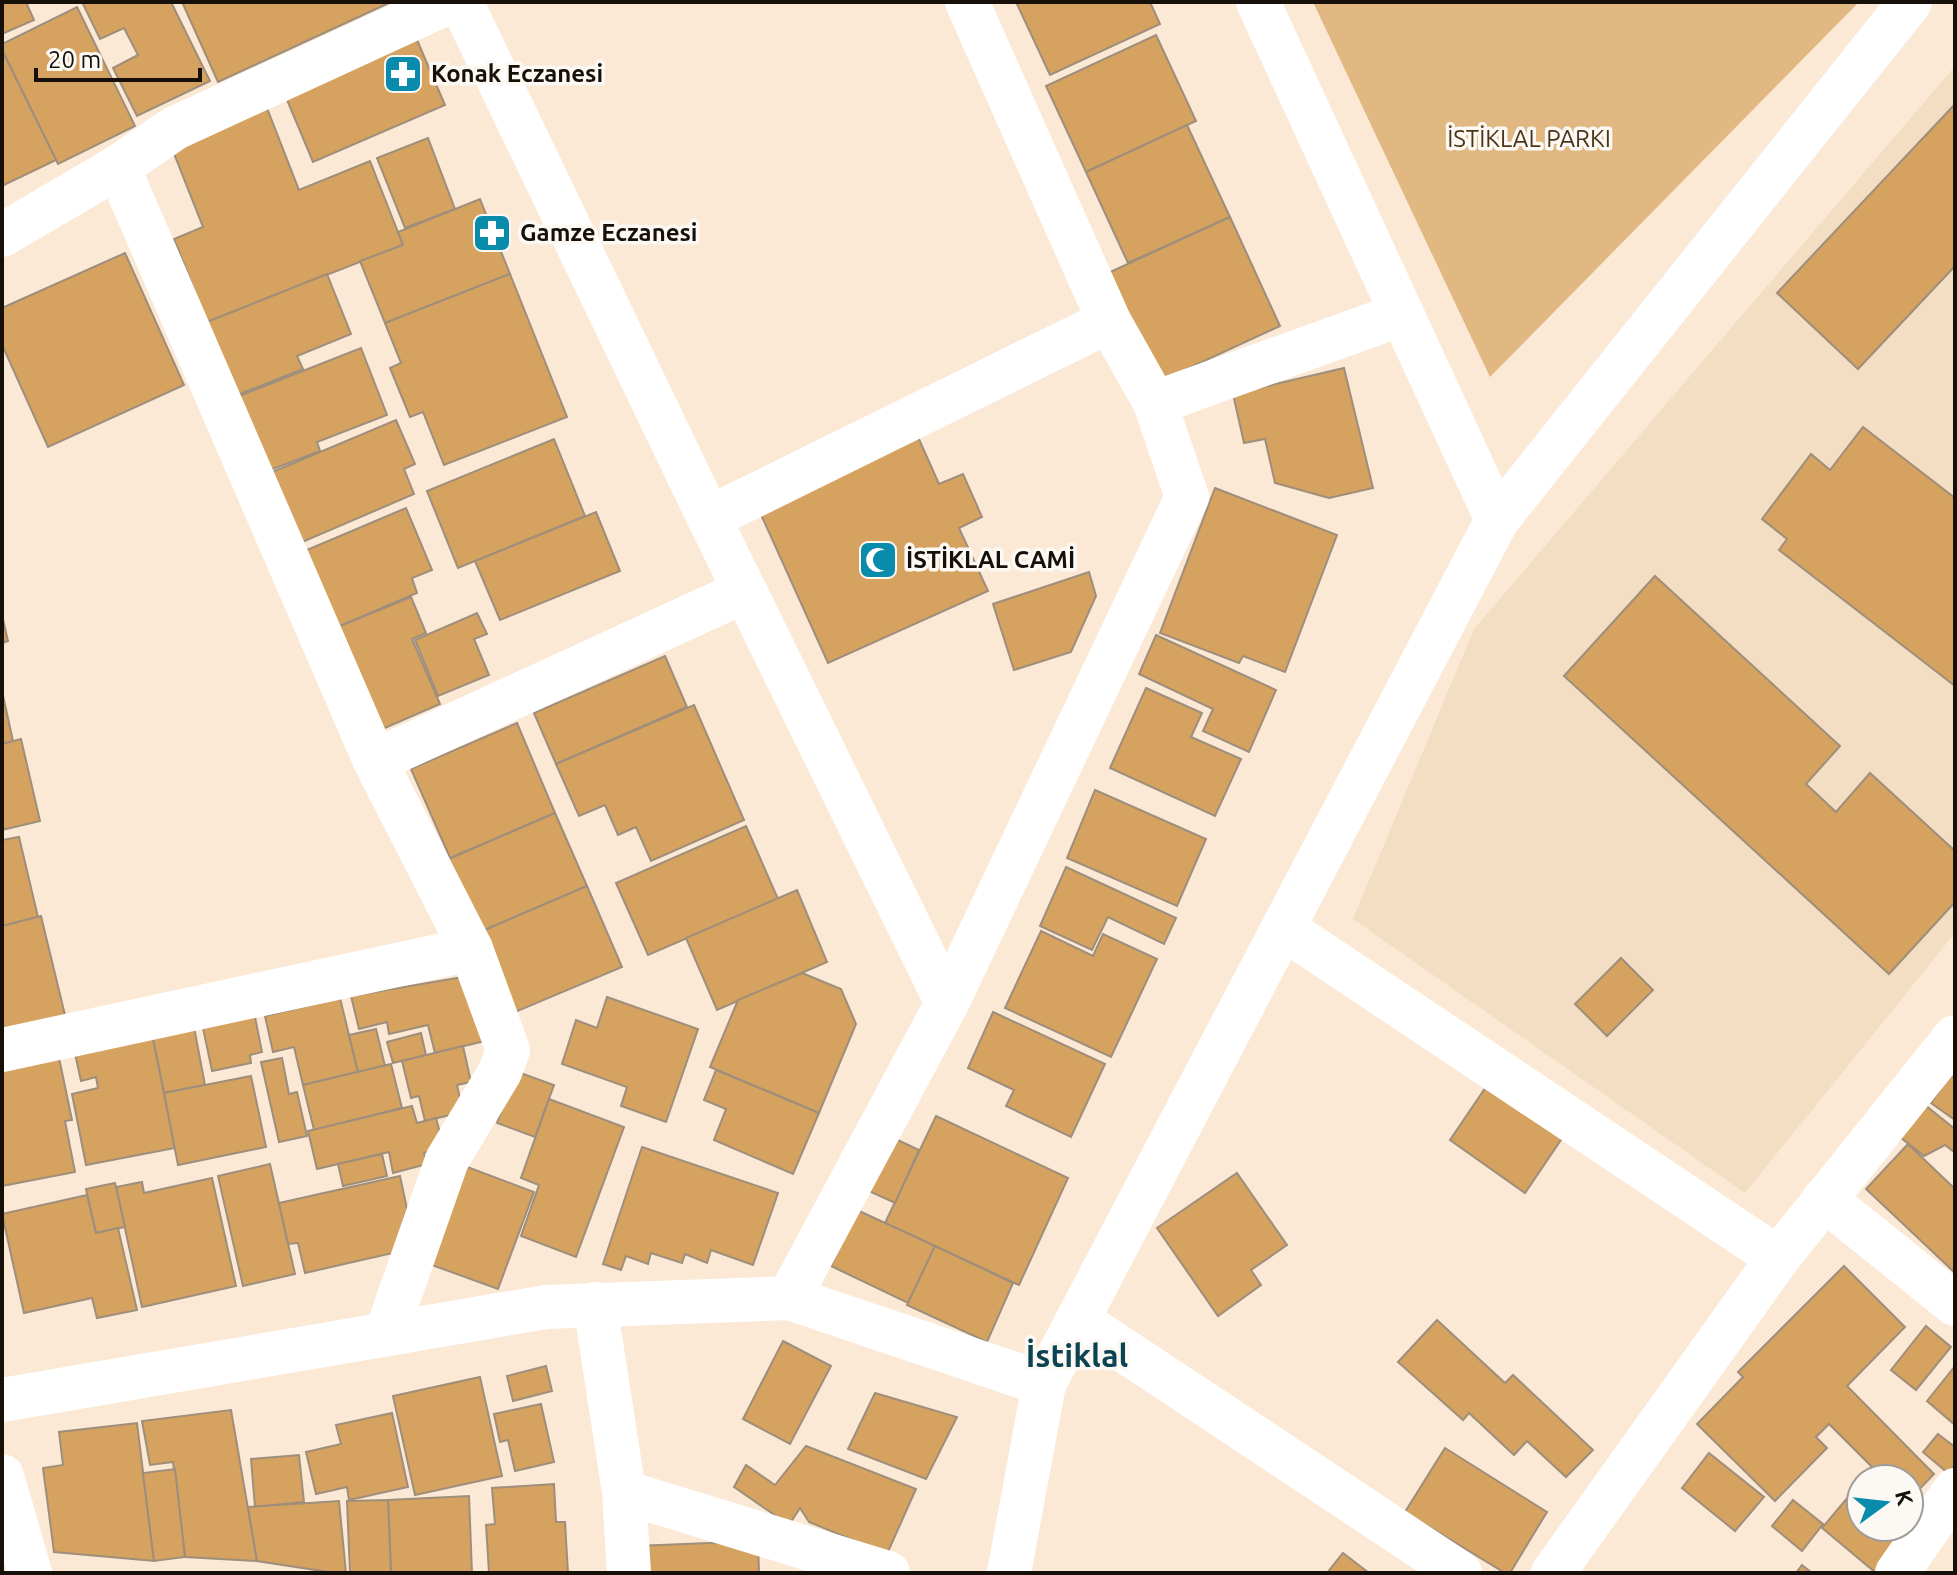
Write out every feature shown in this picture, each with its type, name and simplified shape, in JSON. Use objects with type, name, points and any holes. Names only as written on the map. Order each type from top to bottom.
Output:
[{"type":"street","points":[[2,235],[118,167],[176,127],[449,2]]},
{"type":"street","points":[[461,2],[947,1003]]},
{"type":"street","points":[[789,1298],[947,1003],[1187,497],[1155,403],[1109,321],[967,2]]},
{"type":"street","points":[[1258,2],[1497,520]]},
{"type":"street","points":[[1009,1573],[1044,1384],[1497,520],[1910,2]]},
{"type":"street","points":[[118,167],[375,761],[471,949],[508,1050],[500,1072],[447,1160],[386,1334]]},
{"type":"street","points":[[1155,403],[1402,314]]},
{"type":"street","points":[[709,518],[1109,321]]},
{"type":"street","points":[[375,761],[745,591]]},
{"type":"street","points":[[1283,928],[1778,1258]]},
{"type":"street","points":[[2,1050],[471,949]]},
{"type":"street","points":[[1553,1573],[1778,1258],[1955,1037]]},
{"type":"street","points":[[1824,1199],[1955,1304]]},
{"type":"street","points":[[2,1400],[546,1307],[789,1298],[1044,1384]]},
{"type":"street","points":[[595,1304],[624,1492],[629,1573]]},
{"type":"street","points":[[1078,1320],[1460,1573]]},
{"type":"street","points":[[2,1476],[30,1573]]},
{"type":"street","points":[[1897,1573],[1955,1490]]},
{"type":"street","points":[[624,1492],[888,1573]]},
{"type":"shaded area","points":[[1955,66],[1955,933],[1745,1193],[1353,919],[1474,629]]},
{"type":"green space","name":"İSTİKLAL PARKI","points":[[1313,2],[1859,2],[1490,377]]},
{"type":"building","points":[[2,2],[26,2],[34,20],[2,34]]},
{"type":"building","points":[[171,2],[210,81],[137,116],[113,68],[138,55],[124,28],[100,39],[83,4]]},
{"type":"building","points":[[182,2],[391,2],[218,82]]},
{"type":"building","points":[[1016,2],[1150,2],[1160,24],[1050,75]]},
{"type":"building","points":[[77,7],[135,126],[58,164],[2,50],[2,44]]},
{"type":"building","points":[[414,33],[445,105],[313,162],[282,88]]},
{"type":"building","points":[[1156,35],[1196,121],[1086,172],[1046,86]]},
{"type":"building","points":[[2,50],[56,160],[2,186]]},
{"type":"building","points":[[1955,104],[1955,266],[1858,369],[1777,293]]},
{"type":"building","points":[[267,108],[299,190],[370,161],[403,245],[207,322],[174,239],[203,227],[171,146]]},
{"type":"building","points":[[1187,125],[1230,217],[1128,263],[1086,172]]},
{"type":"building","points":[[428,138],[455,209],[405,228],[377,158]]},
{"type":"building","points":[[480,199],[510,274],[385,323],[360,261],[403,245],[398,232]]},
{"type":"building","points":[[1230,217],[1280,326],[1159,382],[1108,273]]},
{"type":"building","points":[[125,253],[184,385],[48,447],[2,350],[2,308]]},
{"type":"building","points":[[327,274],[351,334],[297,356],[303,369],[235,396],[207,322]]},
{"type":"building","points":[[510,274],[567,417],[444,465],[423,412],[410,417],[390,368],[401,363],[385,323]]},
{"type":"building","points":[[361,348],[387,415],[317,442],[320,451],[268,471],[239,396]]},
{"type":"building","points":[[1344,368],[1373,488],[1329,498],[1275,483],[1265,439],[1244,443],[1233,394]]},
{"type":"building","points":[[396,420],[415,464],[404,469],[414,494],[300,543],[270,473]]},
{"type":"building","points":[[1863,427],[1955,498],[1955,686],[1779,550],[1787,539],[1762,519],[1811,454],[1830,470]]},
{"type":"building","name":"İSTİKLAL CAMİ","points":[[918,437],[939,484],[963,474],[982,517],[959,528],[988,591],[828,663],[758,508]]},
{"type":"building","points":[[554,439],[585,516],[458,568],[427,491]]},
{"type":"building","points":[[1215,488],[1337,535],[1285,672],[1243,656],[1239,663],[1160,633]]},
{"type":"building","points":[[406,508],[432,570],[412,578],[417,593],[326,632],[295,555]]},
{"type":"building","points":[[596,512],[620,571],[500,620],[475,561]]},
{"type":"building","points":[[1089,572],[1096,596],[1071,652],[1014,670],[993,604]]},
{"type":"building","points":[[1655,576],[1840,746],[1806,784],[1836,812],[1870,773],[1955,851],[1955,902],[1889,974],[1564,676]]},
{"type":"building","points":[[411,597],[426,633],[412,639],[440,704],[378,731],[335,628]]},
{"type":"building","points":[[477,613],[487,634],[474,639],[489,675],[438,696],[415,640]]},
{"type":"building","points":[[2,615],[8,641],[2,643]]},
{"type":"building","points":[[1156,635],[1276,690],[1249,752],[1203,731],[1213,709],[1139,674]]},
{"type":"building","points":[[665,656],[687,707],[556,764],[534,713]]},
{"type":"building","points":[[1146,688],[1202,713],[1191,737],[1241,759],[1215,816],[1110,768]]},
{"type":"building","points":[[2,691],[13,741],[2,744]]},
{"type":"building","points":[[694,705],[744,820],[651,861],[636,827],[618,835],[605,805],[579,816],[556,764]]},
{"type":"building","points":[[517,723],[555,813],[450,858],[411,769]]},
{"type":"building","points":[[21,739],[40,821],[2,830],[2,744]]},
{"type":"building","points":[[1095,790],[1206,839],[1177,906],[1067,858]]},
{"type":"building","points":[[555,813],[587,886],[473,935],[442,862]]},
{"type":"building","points":[[746,826],[778,899],[648,955],[616,883]]},
{"type":"building","points":[[19,837],[38,917],[2,926],[2,840]]},
{"type":"building","points":[[1066,867],[1176,918],[1164,944],[1108,917],[1092,950],[1040,926]]},
{"type":"building","points":[[587,886],[622,967],[508,1015],[473,935]]},
{"type":"building","points":[[797,890],[827,962],[717,1010],[686,938]]},
{"type":"building","points":[[41,916],[65,1015],[2,1030],[2,926]]},
{"type":"building","points":[[1041,931],[1093,956],[1103,934],[1157,959],[1111,1057],[1005,1008]]},
{"type":"building","points":[[1621,958],[1653,990],[1607,1036],[1575,1004]]},
{"type":"building","points":[[802,973],[841,989],[856,1024],[819,1113],[710,1067],[738,1000]]},
{"type":"building","points":[[469,976],[485,1041],[435,1053],[428,1025],[389,1034],[387,1022],[359,1029],[351,996]]},
{"type":"building","points":[[607,997],[698,1029],[666,1122],[621,1106],[627,1087],[562,1064],[576,1020],[597,1028]]},
{"type":"building","points":[[340,998],[358,1072],[303,1085],[294,1047],[273,1052],[265,1016]]},
{"type":"building","points":[[254,1012],[262,1052],[250,1055],[251,1063],[212,1071],[202,1023]]},
{"type":"building","points":[[993,1012],[1105,1064],[1071,1137],[1006,1106],[1014,1090],[968,1068]]},
{"type":"building","points":[[194,1027],[205,1085],[164,1093],[152,1035]]},
{"type":"building","points":[[376,1029],[385,1066],[358,1072],[349,1035]]},
{"type":"building","points":[[421,1033],[426,1055],[393,1063],[387,1042]]},
{"type":"building","points":[[152,1034],[175,1148],[86,1165],[72,1094],[98,1088],[96,1077],[81,1081],[74,1049]]},
{"type":"building","points":[[463,1046],[471,1082],[457,1085],[463,1112],[425,1121],[419,1096],[411,1098],[402,1061]]},
{"type":"building","points":[[58,1053],[72,1120],[65,1121],[75,1172],[2,1186],[2,1064]]},
{"type":"building","points":[[282,1058],[289,1094],[297,1092],[307,1136],[279,1142],[261,1062]]},
{"type":"building","points":[[391,1064],[402,1108],[314,1130],[303,1085]]},
{"type":"building","points":[[1955,1068],[1955,1120],[1931,1103]]},
{"type":"building","points":[[716,1070],[819,1113],[793,1174],[714,1140],[726,1109],[704,1100]]},
{"type":"building","points":[[515,1071],[554,1085],[535,1137],[497,1123]]},
{"type":"building","points":[[251,1076],[266,1147],[178,1165],[164,1093]]},
{"type":"building","points":[[1490,1081],[1565,1134],[1525,1193],[1450,1140]]},
{"type":"building","points":[[549,1099],[624,1127],[576,1257],[521,1236],[539,1185],[521,1178]]},
{"type":"building","points":[[1925,1105],[1955,1129],[1955,1153],[1945,1145],[1924,1156],[1900,1137]]},
{"type":"building","points":[[412,1106],[417,1123],[436,1118],[444,1148],[424,1153],[427,1164],[393,1173],[389,1152],[317,1169],[308,1131]]},
{"type":"building","points":[[936,1116],[1068,1178],[1019,1285],[885,1223]]},
{"type":"building","points":[[883,1133],[919,1150],[895,1203],[858,1186]]},
{"type":"building","points":[[1908,1144],[1955,1189],[1953,1271],[1866,1189]]},
{"type":"building","points":[[642,1147],[778,1193],[753,1265],[711,1250],[707,1263],[685,1254],[682,1263],[651,1253],[648,1264],[626,1256],[621,1270],[603,1264]]},
{"type":"building","points":[[382,1154],[387,1176],[343,1186],[338,1164]]},
{"type":"building","points":[[454,1162],[534,1192],[498,1289],[418,1260]]},
{"type":"building","points":[[270,1164],[295,1274],[243,1286],[218,1176]]},
{"type":"building","points":[[1237,1173],[1287,1245],[1251,1270],[1261,1285],[1218,1316],[1157,1228]]},
{"type":"building","points":[[400,1176],[407,1209],[393,1253],[305,1273],[298,1243],[288,1244],[279,1203]]},
{"type":"building","points":[[212,1178],[236,1286],[142,1307],[116,1187],[142,1182],[144,1193]]},
{"type":"building","points":[[115,1183],[125,1227],[96,1233],[86,1189]]},
{"type":"building","points":[[87,1195],[96,1233],[118,1228],[137,1310],[97,1318],[92,1298],[24,1313],[2,1214]]},
{"type":"building","points":[[857,1210],[935,1246],[908,1303],[831,1266]]},
{"type":"building","points":[[935,1246],[1013,1283],[987,1342],[907,1305]]},
{"type":"building","points":[[1844,1266],[1905,1327],[1847,1386],[1923,1463],[1868,1463],[1829,1424],[1816,1437],[1827,1448],[1775,1501],[1697,1424],[1743,1377],[1738,1372]]},
{"type":"building","points":[[1437,1320],[1505,1383],[1513,1375],[1593,1450],[1566,1477],[1527,1441],[1514,1455],[1469,1413],[1463,1420],[1398,1362]]},
{"type":"building","points":[[1926,1326],[1951,1347],[1916,1390],[1891,1370]]},
{"type":"building","points":[[783,1341],[831,1366],[790,1444],[743,1419]]},
{"type":"building","points":[[546,1366],[552,1391],[513,1401],[507,1376]]},
{"type":"building","points":[[1955,1366],[1955,1425],[1927,1401]]},
{"type":"building","points":[[480,1377],[502,1476],[415,1495],[393,1396]]},
{"type":"building","points":[[875,1393],[957,1417],[926,1479],[848,1449]]},
{"type":"building","points":[[541,1404],[554,1462],[515,1471],[508,1440],[500,1442],[494,1414]]},
{"type":"building","points":[[231,1410],[257,1561],[185,1557],[173,1462],[150,1465],[142,1421]]},
{"type":"building","points":[[392,1413],[408,1487],[349,1500],[347,1487],[316,1494],[306,1452],[341,1444],[336,1425]]},
{"type":"building","points":[[137,1423],[154,1561],[54,1552],[43,1468],[63,1465],[59,1432]]},
{"type":"building","points":[[1938,1434],[1955,1447],[1955,1465],[1948,1473],[1923,1452]]},
{"type":"building","points":[[806,1446],[916,1489],[887,1554],[809,1522],[800,1508],[789,1525],[734,1487],[746,1465],[775,1485]]},
{"type":"building","points":[[1445,1448],[1547,1512],[1510,1573],[1505,1573],[1405,1512]]},
{"type":"building","points":[[1709,1453],[1764,1497],[1735,1531],[1682,1488]]},
{"type":"building","points":[[299,1455],[304,1502],[255,1507],[251,1459]]},
{"type":"building","points":[[1925,1465],[1934,1474],[1925,1483]]},
{"type":"building","points":[[175,1469],[185,1557],[154,1561],[143,1473]]},
{"type":"building","points":[[554,1484],[556,1522],[565,1522],[568,1573],[489,1573],[486,1525],[495,1524],[492,1488]]},
{"type":"building","points":[[469,1496],[472,1573],[391,1573],[388,1500]]},
{"type":"building","points":[[388,1500],[391,1573],[350,1573],[347,1501]]},
{"type":"building","points":[[1793,1500],[1823,1524],[1802,1551],[1772,1526]]},
{"type":"building","points":[[339,1501],[346,1573],[257,1561],[248,1507]]},
{"type":"building","points":[[1845,1501],[1845,1543],[1900,1543],[1876,1573],[1822,1528]]},
{"type":"building","points":[[758,1541],[759,1573],[637,1573],[636,1546]]},
{"type":"building","points":[[1343,1553],[1369,1573],[1327,1573]]},
{"type":"building","points":[[1802,1565],[1812,1573],[1796,1573]]},
{"type":"place","name":"Konak Eczanesi","points":[[403,74]]},
{"type":"place","name":"Gamze Eczanesi","points":[[492,233]]},
{"type":"place","name":"İSTİKLAL CAMİ","points":[[878,560]]},
{"type":"district","name":"İstiklal","points":[[1077,1356]]}]
